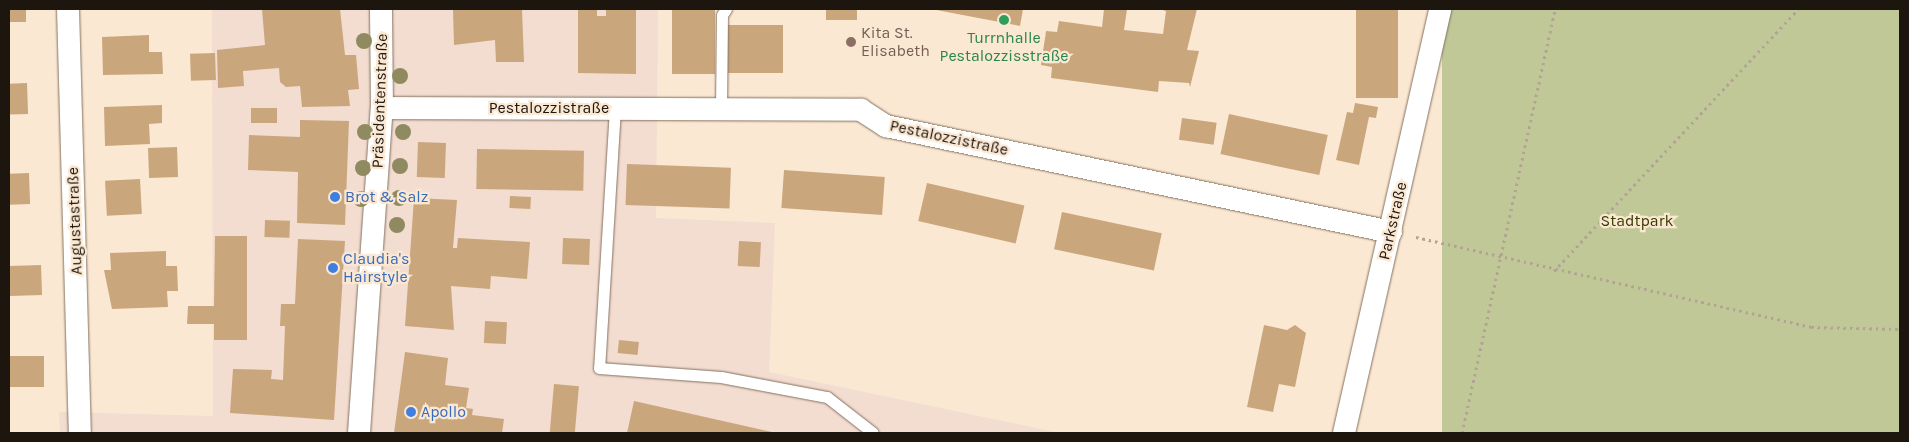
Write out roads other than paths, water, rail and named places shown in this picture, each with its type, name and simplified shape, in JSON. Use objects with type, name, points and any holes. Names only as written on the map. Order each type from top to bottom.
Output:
[{"type":"street","name":"Augustastraße","points":[[68,9],[80,433]]},
{"type":"street","name":"Präsidentenstraße","points":[[359,433],[382,108],[382,9]]},
{"type":"street","name":"Parkstraße","points":[[1344,433],[1440,9]]},
{"type":"street","name":"Pestalozzistraße","points":[[382,108],[861,110],[886,126],[1391,232]]},
{"type":"lane","points":[[721,109],[722,15],[726,9]]},
{"type":"lane","points":[[615,108],[599,368],[721,376],[827,397],[873,433]]},
{"type":"place","name":"Turrnhalle Pestalozzisstraße","points":[[1004,20]]},
{"type":"place","name":"Kita St. Elisabeth","points":[[851,42]]},
{"type":"place","name":"Brot & Salz","points":[[335,197]]},
{"type":"place","name":"Claudia's Hairstyle","points":[[333,268]]},
{"type":"place","name":"Apollo","points":[[411,412]]},
{"type":"park label","name":"Stadtpark","points":[[1637,221]]}]
